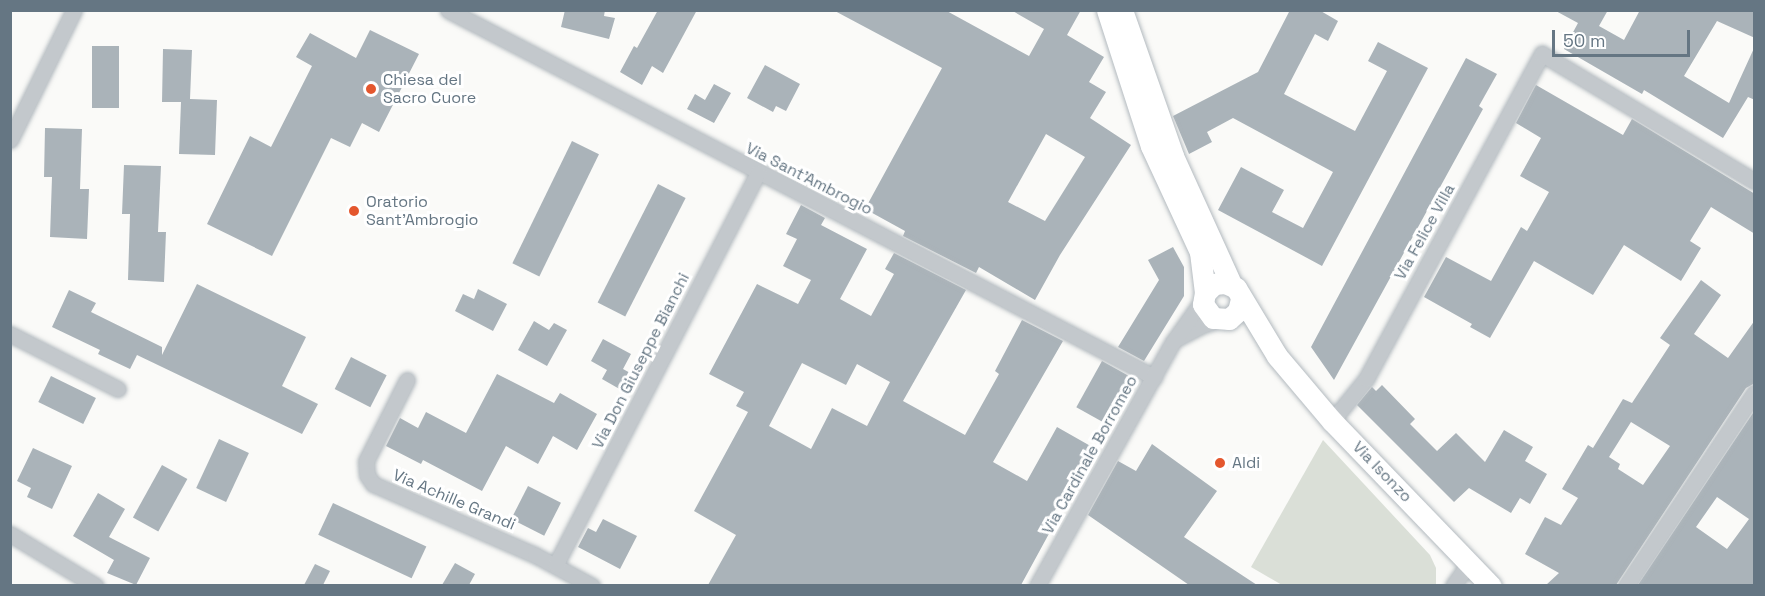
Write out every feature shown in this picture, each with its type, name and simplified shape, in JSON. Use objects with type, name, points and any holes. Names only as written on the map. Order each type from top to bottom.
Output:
[{"type":"street","points":[[10,140],[74,10]]},
{"type":"street","name":"Via Sant'Ambrogio","points":[[448,10],[1154,377]]},
{"type":"street","points":[[1107,10],[1147,137],[1200,252],[1205,309],[1224,319]]},
{"type":"street","name":"Via Isonzo","points":[[1122,10],[1173,156],[1236,291],[1277,356],[1332,421],[1491,585]]},
{"type":"street","name":"Via Felice Villa","points":[[1332,421],[1366,379],[1542,54],[1755,181]]},
{"type":"street","name":"Via Don Giuseppe Bianchi","points":[[556,564],[758,173]]},
{"type":"street","points":[[1173,342],[1196,328],[1224,319],[1238,311],[1236,291],[1219,283],[1205,295]]},
{"type":"street","name":"Via Cardinale Borromeo","points":[[1037,585],[1173,342],[1205,295]]},
{"type":"street","name":"Via Isonzo","points":[[1224,319],[1277,356]]},
{"type":"street","points":[[10,334],[118,389]]},
{"type":"street","name":"Via Achille Grandi","points":[[407,380],[366,461],[367,475],[373,484],[556,564],[592,585]]},
{"type":"street","points":[[1626,585],[1755,393]]},
{"type":"street","points":[[10,534],[96,585]]},
{"type":"street","points":[[1453,585],[1469,563]]},
{"type":"shaded area","points":[[1323,440],[1430,555],[1436,568],[1436,585],[1282,585],[1251,567]]},
{"type":"building","points":[[565,10],[605,10],[604,16],[615,18],[609,39],[561,27]]},
{"type":"building","points":[[658,10],[697,10],[663,73],[652,66],[642,85],[620,72],[634,46],[637,48]]},
{"type":"building","points":[[833,10],[945,10],[1029,56],[1044,29],[1011,10],[1081,10],[1067,35],[1104,57],[1089,82],[1106,92],[1090,118],[1131,145],[1060,255],[1035,300],[979,267],[976,273],[903,236],[905,231],[865,209],[942,68]],"holes":[[[1046,134],[1085,157],[1045,221],[1008,202]]]},
{"type":"building","points":[[1290,10],[1319,10],[1338,21],[1328,41],[1315,34],[1284,94],[1355,131],[1387,71],[1368,61],[1378,42],[1428,68],[1322,266],[1218,210],[1241,167],[1284,190],[1272,212],[1303,228],[1333,172],[1233,118],[1207,132],[1212,142],[1189,154],[1173,116],[1258,72]]},
{"type":"building","points":[[1554,10],[1608,10],[1599,26],[1624,40],[1640,10],[1755,10],[1755,38],[1717,21],[1684,76],[1729,103],[1755,46],[1755,100],[1748,97],[1723,138],[1644,90],[1642,94],[1564,49],[1578,23]]},
{"type":"building","points":[[370,30],[419,54],[379,132],[362,123],[350,147],[331,138],[272,256],[207,224],[250,136],[271,147],[312,66],[296,57],[310,33],[356,58]]},
{"type":"building","points":[[92,46],[119,46],[119,108],[92,108]]},
{"type":"building","points":[[163,49],[192,50],[190,99],[217,100],[215,155],[179,154],[181,102],[162,102]]},
{"type":"building","points":[[1466,58],[1497,74],[1479,106],[1483,109],[1334,380],[1311,347]]},
{"type":"building","points":[[765,65],[800,84],[786,111],[776,106],[773,112],[747,98]]},
{"type":"building","points":[[714,84],[731,93],[714,123],[687,109],[695,94],[705,100]]},
{"type":"building","points":[[1536,85],[1623,135],[1632,119],[1755,194],[1755,234],[1711,207],[1690,241],[1701,248],[1681,281],[1624,245],[1593,295],[1534,261],[1490,338],[1470,327],[1472,324],[1424,297],[1446,257],[1491,281],[1521,227],[1527,231],[1549,192],[1520,176],[1541,138],[1516,123]]},
{"type":"building","points":[[45,128],[82,129],[80,189],[89,189],[87,239],[50,237],[52,177],[44,177]]},
{"type":"building","points":[[572,141],[599,154],[539,276],[512,263]]},
{"type":"building","points":[[124,165],[161,166],[158,232],[166,232],[164,282],[128,280],[130,214],[122,214]]},
{"type":"building","points":[[658,184],[686,198],[625,317],[598,303]]},
{"type":"building","points":[[801,205],[825,218],[821,225],[867,249],[840,299],[871,316],[894,274],[885,269],[894,253],[966,290],[903,401],[965,435],[999,374],[995,371],[1022,320],[1063,341],[993,462],[1027,481],[1057,427],[1094,448],[1052,515],[1057,519],[1021,585],[708,585],[736,535],[694,511],[748,412],[736,406],[744,392],[709,374],[757,284],[798,304],[811,280],[783,266],[797,239],[786,234]],"holes":[[[802,363],[846,385],[857,364],[890,382],[867,426],[832,408],[811,449],[769,426]]]},
{"type":"building","points":[[1173,247],[1184,267],[1184,296],[1144,361],[1118,347],[1159,280],[1148,260]]},
{"type":"building","points":[[1701,280],[1721,295],[1694,334],[1728,358],[1755,320],[1755,383],[1746,388],[1616,585],[1546,585],[1559,573],[1525,554],[1545,517],[1561,525],[1578,498],[1562,489],[1588,445],[1593,448],[1623,399],[1632,403],[1670,345],[1660,338]],"holes":[[[1631,422],[1670,446],[1643,485],[1618,469],[1620,464],[1609,457]]]},
{"type":"building","points":[[197,284],[306,337],[282,386],[318,404],[302,434],[137,355],[130,369],[98,354],[100,350],[52,327],[69,290],[96,303],[91,312],[162,347],[162,355]]},
{"type":"building","points":[[478,289],[507,304],[493,331],[455,311],[463,294],[474,299]]},
{"type":"building","points":[[534,321],[549,330],[554,323],[567,330],[547,366],[518,350]]},
{"type":"building","points":[[603,339],[631,354],[623,369],[632,374],[623,391],[602,379],[607,370],[591,361]]},
{"type":"building","points":[[351,357],[387,375],[370,407],[335,389]]},
{"type":"building","points":[[1102,361],[1136,380],[1110,426],[1076,407]]},
{"type":"building","points":[[497,374],[554,403],[560,393],[597,414],[577,450],[553,436],[538,464],[506,446],[482,491],[423,460],[421,464],[386,446],[400,418],[418,428],[426,412],[466,433]]},
{"type":"building","points":[[51,376],[96,398],[83,424],[38,402]]},
{"type":"building","points":[[1382,385],[1415,419],[1410,424],[1437,451],[1456,433],[1485,462],[1504,430],[1533,447],[1525,461],[1547,474],[1530,504],[1520,498],[1511,513],[1469,488],[1454,502],[1357,405],[1372,387],[1376,391]]},
{"type":"building","points":[[1755,410],[1755,585],[1638,585]],"holes":[[[1717,497],[1749,519],[1727,549],[1696,527]]]},
{"type":"building","points":[[219,439],[249,453],[226,502],[196,488]]},
{"type":"building","points":[[1152,444],[1217,491],[1184,537],[1257,585],[1189,585],[1088,515],[1118,461],[1136,471]]},
{"type":"building","points":[[33,448],[72,466],[52,509],[27,497],[31,488],[17,481]]},
{"type":"building","points":[[162,465],[187,479],[158,532],[133,517]]},
{"type":"building","points":[[528,486],[561,503],[544,536],[511,519]]},
{"type":"building","points":[[98,493],[125,509],[109,537],[150,558],[136,585],[107,573],[114,560],[73,536]]},
{"type":"building","points":[[333,503],[426,547],[412,578],[318,535]]},
{"type":"building","points":[[603,519],[637,536],[620,569],[578,547],[588,528],[596,532]]},
{"type":"building","points":[[455,563],[475,574],[469,585],[442,585]]},
{"type":"building","points":[[315,564],[330,571],[323,585],[304,585]]},
{"type":"place","name":"Chiesa del Sacro Cuore","points":[[371,89]]},
{"type":"place","name":"Oratorio Sant'Ambrogio","points":[[354,211]]},
{"type":"place","name":"Aldi","points":[[1220,463]]}]
